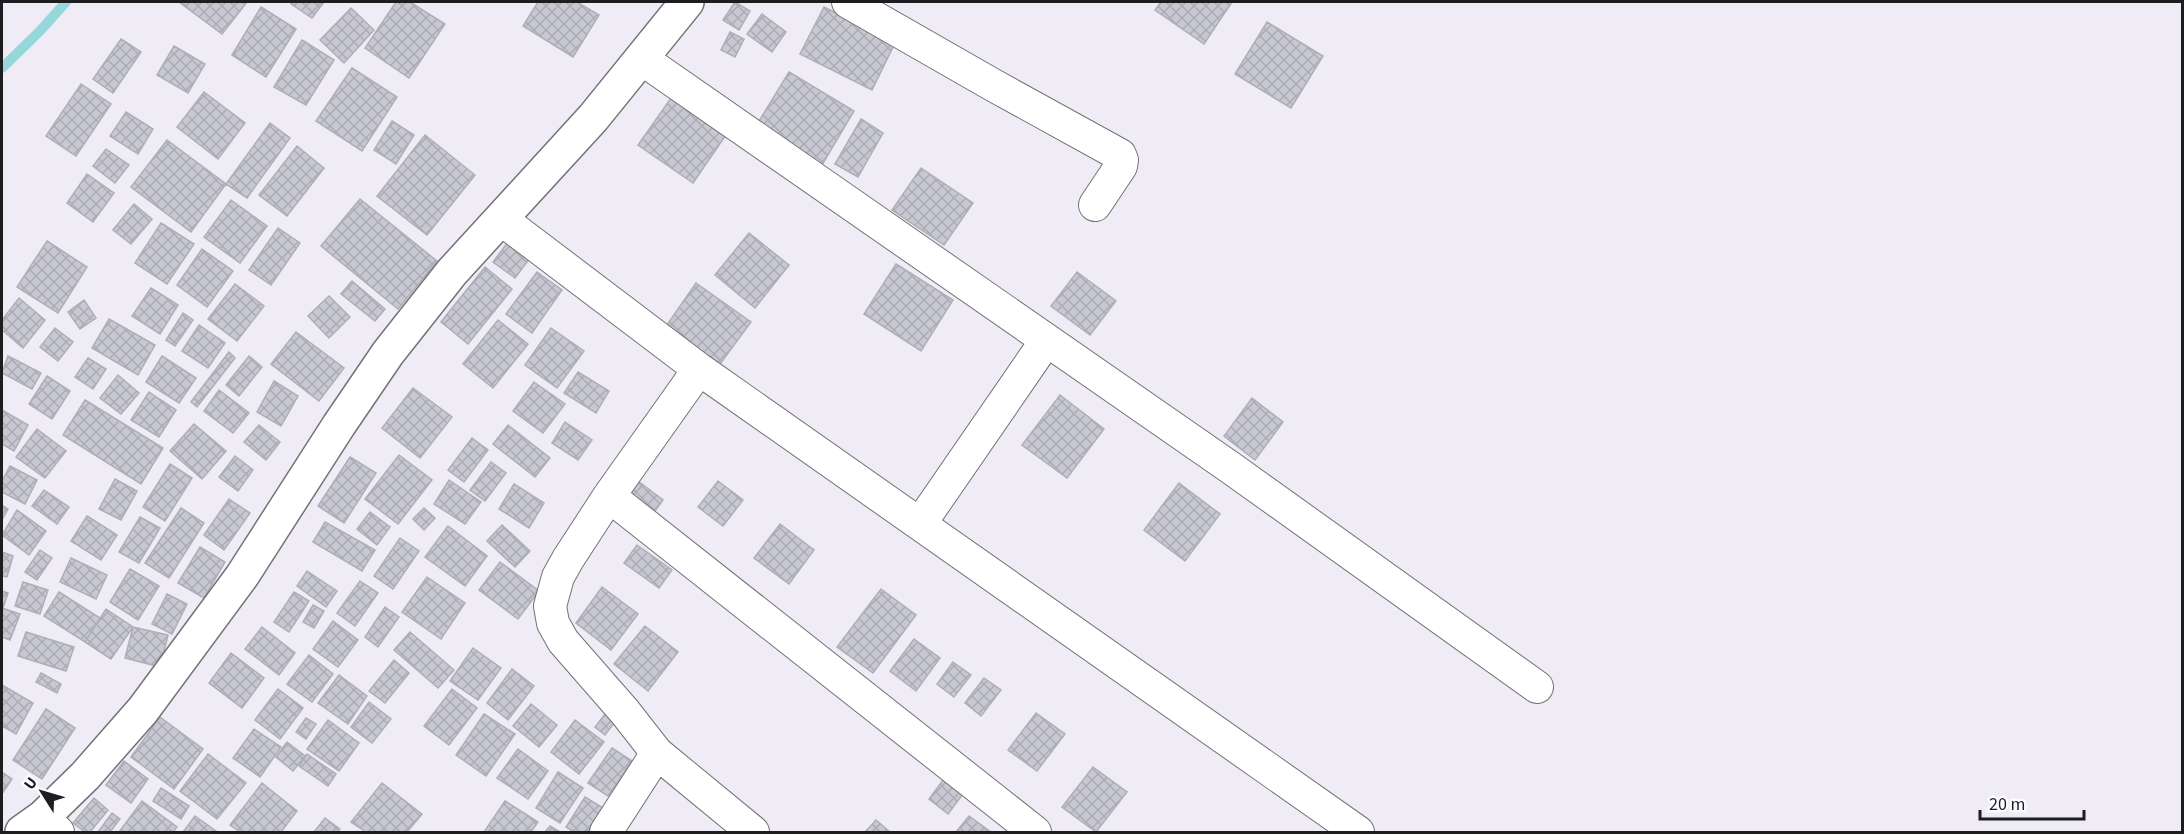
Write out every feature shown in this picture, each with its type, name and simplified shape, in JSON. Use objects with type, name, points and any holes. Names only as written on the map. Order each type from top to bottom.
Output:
[{"type":"street","points":[[41,827],[143,710],[242,576],[339,424],[388,353],[452,272],[593,118],[687,2]]},
{"type":"street","points":[[848,2],[1120,155],[1121,166],[1095,205]]},
{"type":"street","points":[[642,59],[1231,468],[1538,687]]},
{"type":"street","points":[[501,219],[699,369],[1358,832]]},
{"type":"street","points":[[920,524],[1046,341]]},
{"type":"street","points":[[699,369],[609,496],[558,577],[550,606],[553,623],[563,641],[625,712],[657,753],[753,832]]},
{"type":"street","points":[[609,496],[1035,832]]},
{"type":"street","points":[[606,832],[657,753]]},
{"type":"building","points":[[179,2],[247,2],[222,34]]},
{"type":"building","points":[[293,2],[324,2],[312,18],[291,4]]},
{"type":"building","points":[[396,2],[410,2],[445,24],[409,78],[365,48]]},
{"type":"building","points":[[538,2],[577,2],[599,15],[573,57],[523,26]]},
{"type":"building","points":[[735,2],[750,11],[739,30],[723,20]]},
{"type":"building","points":[[1161,2],[1232,2],[1204,44],[1155,10]]},
{"type":"building","points":[[261,7],[296,29],[266,77],[232,55]]},
{"type":"building","points":[[824,7],[895,43],[872,90],[800,54]]},
{"type":"building","points":[[351,8],[374,30],[344,63],[320,40]]},
{"type":"building","points":[[762,14],[786,32],[772,52],[747,34]]},
{"type":"building","points":[[1267,22],[1323,56],[1291,108],[1235,74]]},
{"type":"building","points":[[730,32],[744,39],[735,57],[721,50]]},
{"type":"building","points":[[121,39],[141,52],[113,93],[93,79]]},
{"type":"building","points":[[302,40],[334,60],[306,105],[274,87]]},
{"type":"building","points":[[174,46],[205,64],[188,93],[157,75]]},
{"type":"building","points":[[352,68],[397,97],[362,151],[316,121]]},
{"type":"building","points":[[789,72],[854,111],[822,165],[756,126]]},
{"type":"building","points":[[81,84],[111,104],[76,156],[46,136]]},
{"type":"building","points":[[204,92],[245,123],[218,159],[177,127]]},
{"type":"building","points":[[671,98],[726,135],[693,183],[638,145]]},
{"type":"building","points":[[126,112],[153,129],[138,154],[110,136]]},
{"type":"building","points":[[861,119],[883,133],[858,177],[835,164]]},
{"type":"building","points":[[392,121],[414,135],[396,164],[374,150]]},
{"type":"building","points":[[270,123],[290,138],[247,198],[226,184]]},
{"type":"building","points":[[425,135],[475,175],[427,235],[377,196]]},
{"type":"building","points":[[167,140],[226,184],[191,232],[131,187]]},
{"type":"building","points":[[297,146],[324,168],[287,216],[259,195]]},
{"type":"building","points":[[106,149],[129,165],[115,183],[93,166]]},
{"type":"building","points":[[921,168],[973,203],[944,245],[892,210]]},
{"type":"building","points":[[87,174],[114,193],[93,222],[67,203]]},
{"type":"building","points":[[360,199],[437,261],[398,309],[321,246]]},
{"type":"building","points":[[231,200],[267,226],[240,263],[204,237]]},
{"type":"building","points":[[134,204],[152,219],[131,244],[113,230]]},
{"type":"building","points":[[161,223],[194,244],[167,284],[135,263]]},
{"type":"building","points":[[278,228],[300,243],[271,285],[249,270]]},
{"type":"building","points":[[749,233],[789,265],[755,308],[715,275]]},
{"type":"building","points":[[511,238],[533,254],[515,278],[493,262]]},
{"type":"building","points":[[47,241],[87,267],[58,313],[17,287]]},
{"type":"building","points":[[202,249],[233,271],[207,307],[177,285]]},
{"type":"building","points":[[896,264],[953,300],[921,351],[864,314]]},
{"type":"building","points":[[485,267],[512,289],[468,344],[441,322]]},
{"type":"building","points":[[537,272],[562,290],[532,333],[506,314]]},
{"type":"building","points":[[1077,272],[1116,301],[1090,335],[1051,306]]},
{"type":"building","points":[[352,281],[385,309],[375,321],[341,294]]},
{"type":"building","points":[[696,283],[751,322],[715,371],[662,332]]},
{"type":"building","points":[[235,284],[264,306],[237,341],[208,319]]},
{"type":"building","points":[[151,288],[178,305],[160,334],[132,316]]},
{"type":"building","points":[[329,296],[350,317],[329,338],[308,316]]},
{"type":"building","points":[[19,298],[45,320],[23,348],[2,330],[2,320]]},
{"type":"building","points":[[84,300],[96,318],[80,329],[68,312]]},
{"type":"building","points":[[183,313],[193,320],[175,346],[166,340]]},
{"type":"building","points":[[109,319],[155,345],[138,375],[92,348]]},
{"type":"building","points":[[498,320],[528,344],[493,388],[463,364]]},
{"type":"building","points":[[199,325],[225,343],[208,368],[182,351]]},
{"type":"building","points":[[55,328],[73,342],[58,361],[40,347]]},
{"type":"building","points":[[551,328],[584,351],[557,388],[525,365]]},
{"type":"building","points":[[296,332],[344,368],[319,401],[271,364]]},
{"type":"building","points":[[229,352],[235,358],[197,407],[191,402]]},
{"type":"building","points":[[8,356],[41,373],[32,389],[2,373]]},
{"type":"building","points":[[162,356],[196,378],[179,403],[146,382]]},
{"type":"building","points":[[249,356],[262,367],[239,396],[226,385]]},
{"type":"building","points":[[88,358],[106,369],[93,389],[75,377]]},
{"type":"building","points":[[578,372],[609,391],[596,413],[564,393]]},
{"type":"building","points":[[118,375],[139,393],[121,414],[100,398]]},
{"type":"building","points":[[47,376],[70,391],[52,419],[29,404]]},
{"type":"building","points":[[274,381],[298,396],[281,426],[257,412]]},
{"type":"building","points":[[534,382],[565,404],[543,433],[513,411]]},
{"type":"building","points":[[413,388],[452,417],[420,458],[382,428]]},
{"type":"building","points":[[219,390],[249,413],[233,433],[204,411]]},
{"type":"building","points":[[149,392],[176,410],[159,437],[131,420]]},
{"type":"building","points":[[1060,395],[1104,429],[1067,478],[1022,445]]},
{"type":"building","points":[[1252,398],[1283,422],[1255,460],[1224,436]]},
{"type":"building","points":[[85,400],[163,448],[141,484],[63,435]]},
{"type":"building","points":[[2,410],[28,425],[14,451],[2,444]]},
{"type":"building","points":[[565,422],[592,440],[578,460],[552,443]]},
{"type":"building","points":[[194,424],[226,451],[202,479],[170,451]]},
{"type":"building","points":[[259,425],[280,442],[266,460],[244,442]]},
{"type":"building","points":[[508,425],[550,458],[535,477],[493,444]]},
{"type":"building","points":[[37,429],[66,451],[45,478],[16,457]]},
{"type":"building","points":[[472,438],[488,450],[464,482],[448,470]]},
{"type":"building","points":[[399,455],[432,480],[398,524],[365,499]]},
{"type":"building","points":[[235,456],[253,470],[238,491],[219,477]]},
{"type":"building","points":[[350,457],[376,473],[344,523],[318,506]]},
{"type":"building","points":[[491,462],[506,473],[485,501],[470,490]]},
{"type":"building","points":[[170,464],[192,478],[165,521],[143,507]]},
{"type":"building","points":[[10,466],[37,480],[25,504],[2,492],[2,481]]},
{"type":"building","points":[[115,479],[137,491],[121,520],[99,509]]},
{"type":"building","points":[[449,480],[481,502],[465,524],[434,504]]},
{"type":"building","points":[[638,481],[663,500],[650,518],[625,499]]},
{"type":"building","points":[[718,481],[743,500],[723,526],[698,507]]},
{"type":"building","points":[[1179,483],[1220,514],[1185,561],[1144,530]]},
{"type":"building","points":[[514,484],[544,503],[529,528],[499,509]]},
{"type":"building","points":[[44,490],[69,507],[57,524],[32,506]]},
{"type":"building","points":[[229,499],[250,513],[224,550],[204,535]]},
{"type":"building","points":[[2,505],[8,509],[2,520]]},
{"type":"building","points":[[181,508],[204,523],[169,578],[145,563]]},
{"type":"building","points":[[424,508],[435,518],[424,530],[413,519]]},
{"type":"building","points":[[17,510],[46,531],[29,555],[2,535]]},
{"type":"building","points":[[370,512],[390,527],[377,545],[357,529]]},
{"type":"building","points":[[87,516],[117,535],[101,560],[71,541]]},
{"type":"building","points":[[140,517],[160,528],[139,563],[119,552]]},
{"type":"building","points":[[325,522],[375,550],[362,571],[313,542]]},
{"type":"building","points":[[780,524],[814,550],[789,584],[754,558]]},
{"type":"building","points":[[502,525],[530,551],[515,567],[487,541]]},
{"type":"building","points":[[448,526],[487,556],[465,586],[425,557]]},
{"type":"building","points":[[400,538],[419,551],[393,589],[374,576]]},
{"type":"building","points":[[637,545],[672,570],[659,588],[624,563]]},
{"type":"building","points":[[200,547],[225,562],[204,598],[178,583]]},
{"type":"building","points":[[40,550],[52,558],[37,580],[25,572]]},
{"type":"building","points":[[2,552],[13,556],[7,577],[2,576]]},
{"type":"building","points":[[71,558],[107,575],[96,599],[60,582]]},
{"type":"building","points":[[500,562],[539,591],[518,619],[479,590]]},
{"type":"building","points":[[130,569],[159,586],[138,620],[110,602]]},
{"type":"building","points":[[307,571],[337,591],[326,607],[297,586]]},
{"type":"building","points":[[427,577],[465,603],[441,639],[402,612]]},
{"type":"building","points":[[360,581],[378,593],[355,626],[337,613]]},
{"type":"building","points":[[23,582],[48,590],[40,614],[15,606]]},
{"type":"building","points":[[602,587],[638,614],[611,650],[576,623]]},
{"type":"building","points":[[881,589],[916,615],[873,673],[837,647]]},
{"type":"building","points":[[2,591],[8,593],[3,608],[2,607]]},
{"type":"building","points":[[59,592],[100,618],[85,642],[44,616]]},
{"type":"building","points":[[294,592],[309,601],[289,632],[274,622]]},
{"type":"building","points":[[167,594],[187,604],[172,634],[152,624]]},
{"type":"building","points":[[313,605],[324,611],[314,628],[303,622]]},
{"type":"building","points":[[385,607],[399,617],[378,647],[365,637]]},
{"type":"building","points":[[2,608],[20,614],[10,640],[2,637]]},
{"type":"building","points":[[106,609],[133,627],[111,659],[85,642]]},
{"type":"building","points":[[333,621],[358,640],[338,667],[313,649]]},
{"type":"building","points":[[645,626],[678,652],[648,691],[614,664]]},
{"type":"building","points":[[133,627],[168,635],[160,667],[125,658]]},
{"type":"building","points":[[262,627],[295,653],[279,675],[245,649]]},
{"type":"building","points":[[26,632],[74,647],[66,671],[18,656]]},
{"type":"building","points":[[410,632],[454,670],[438,688],[394,650]]},
{"type":"building","points":[[914,639],[940,658],[916,691],[890,671]]},
{"type":"building","points":[[473,648],[501,668],[478,700],[450,681]]},
{"type":"building","points":[[231,653],[264,678],[242,708],[209,683]]},
{"type":"building","points":[[309,655],[333,674],[312,702],[287,684]]},
{"type":"building","points":[[394,660],[409,673],[385,703],[369,691]]},
{"type":"building","points":[[953,662],[971,675],[954,697],[937,684]]},
{"type":"building","points":[[512,669],[534,686],[508,720],[487,703]]},
{"type":"building","points":[[41,673],[61,684],[57,693],[36,682]]},
{"type":"building","points":[[339,675],[367,696],[348,724],[318,703]]},
{"type":"building","points":[[984,678],[1001,690],[981,716],[965,703]]},
{"type":"building","points":[[2,685],[33,703],[16,734],[2,726]]},
{"type":"building","points":[[278,689],[303,708],[280,739],[255,720]]},
{"type":"building","points":[[452,689],[477,708],[449,745],[424,726]]},
{"type":"building","points":[[369,702],[391,719],[372,743],[351,727]]},
{"type":"building","points":[[531,704],[557,725],[539,747],[513,726]]},
{"type":"building","points":[[46,709],[75,728],[42,779],[13,760]]},
{"type":"building","points":[[608,710],[618,718],[605,735],[595,727]]},
{"type":"building","points":[[1036,713],[1065,734],[1037,771],[1008,750]]},
{"type":"building","points":[[484,714],[515,734],[486,776],[456,755]]},
{"type":"building","points":[[160,717],[203,749],[174,789],[131,757]]},
{"type":"building","points":[[306,718],[316,724],[306,739],[296,732]]},
{"type":"building","points":[[328,720],[359,743],[339,771],[307,749]]},
{"type":"building","points":[[575,720],[604,742],[579,774],[551,752]]},
{"type":"building","points":[[254,729],[281,747],[260,777],[233,758]]},
{"type":"building","points":[[287,742],[305,756],[293,771],[276,757]]},
{"type":"building","points":[[612,748],[632,761],[608,796],[588,783]]},
{"type":"building","points":[[518,749],[548,771],[528,799],[497,778]]},
{"type":"building","points":[[208,754],[246,783],[217,819],[180,791]]},
{"type":"building","points":[[307,754],[336,774],[328,786],[299,766]]},
{"type":"building","points":[[124,761],[148,779],[131,803],[106,785]]},
{"type":"building","points":[[1093,767],[1127,792],[1096,832],[1062,807]]},
{"type":"building","points":[[2,772],[12,779],[2,794]]},
{"type":"building","points":[[558,772],[583,788],[560,823],[536,808]]},
{"type":"building","points":[[949,772],[969,786],[948,814],[929,799]]},
{"type":"building","points":[[262,783],[297,811],[281,832],[240,832],[230,825]]},
{"type":"building","points":[[382,783],[422,814],[407,832],[366,832],[351,822]]},
{"type":"building","points":[[161,788],[189,806],[181,819],[153,801]]},
{"type":"building","points":[[585,797],[603,808],[587,832],[574,832],[566,827]]},
{"type":"building","points":[[94,798],[108,810],[90,832],[85,832],[73,823]]},
{"type":"building","points":[[142,801],[177,827],[173,832],[119,832]]},
{"type":"building","points":[[505,801],[538,822],[531,832],[484,832]]},
{"type":"building","points":[[112,813],[120,819],[110,832],[98,832]]},
{"type":"building","points":[[195,816],[216,831],[183,832]]},
{"type":"building","points":[[969,816],[991,832],[956,832]]},
{"type":"building","points":[[325,818],[340,829],[337,832],[314,832]]},
{"type":"building","points":[[876,820],[890,832],[865,832]]},
{"type":"building","points":[[550,826],[560,832],[545,832]]},
{"type":"waterway","points":[[2,68],[66,2]]}]
